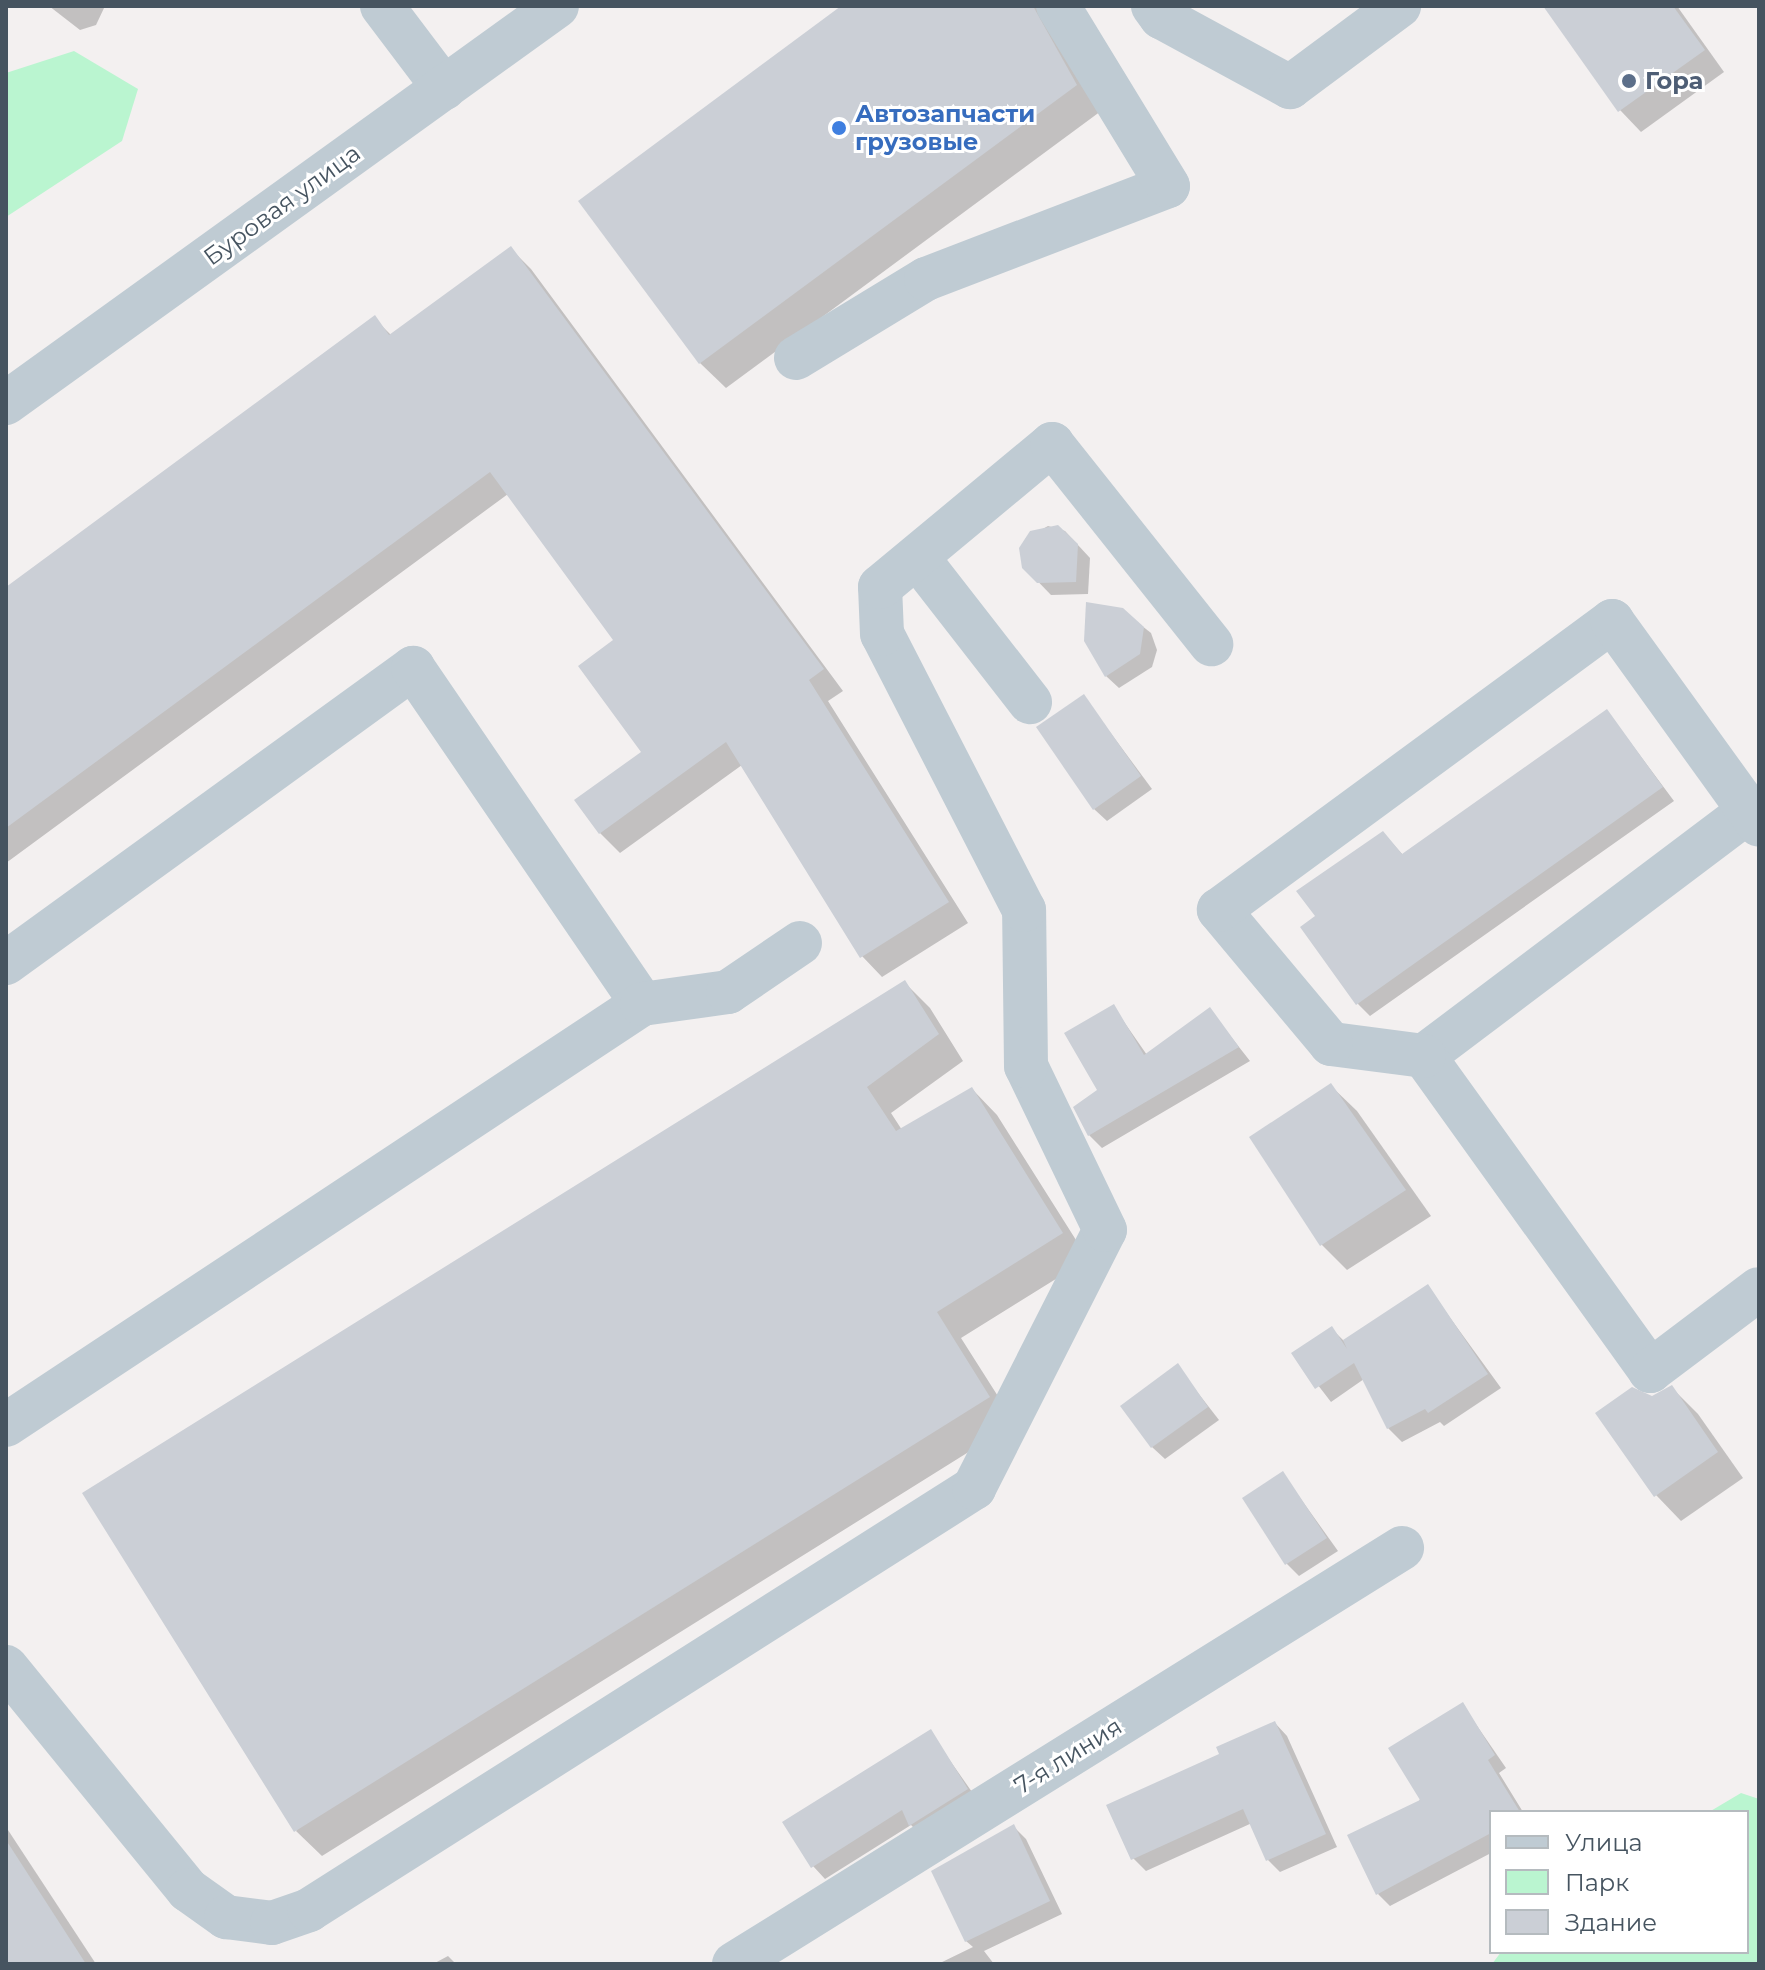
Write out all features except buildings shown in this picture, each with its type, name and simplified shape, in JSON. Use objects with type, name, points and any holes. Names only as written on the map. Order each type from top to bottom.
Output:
[{"type":"street","points":[[382,6],[444,88]]},
{"type":"street","name":"Буровая улица","points":[[6,403],[557,6]]},
{"type":"street","points":[[796,358],[926,279],[1168,186],[1058,6]]},
{"type":"street","points":[[1153,6],[1161,17],[1290,87],[1399,6]]},
{"type":"street","points":[[6,1667],[188,1890],[226,1917],[272,1923],[309,1910],[974,1488],[1105,1230],[1026,1066],[1024,910],[882,634],[880,587],[1052,444],[1211,644]]},
{"type":"street","points":[[917,557],[1030,702]]},
{"type":"street","points":[[1612,621],[1754,818],[1424,1056],[1331,1044],[1219,910],[1612,621]]},
{"type":"street","points":[[6,963],[413,668],[642,1004]]},
{"type":"street","points":[[6,1425],[642,1004],[728,992],[800,943]]},
{"type":"street","points":[[1424,1056],[1650,1371],[1759,1289]]},
{"type":"street","name":"7-я линия","points":[[734,1964],[1402,1548]]},
{"type":"green space","points":[[74,51],[138,89],[122,141],[6,217],[6,73]]},
{"type":"green space","points":[[1741,1793],[1759,1799],[1759,1964],[1492,1964],[1500,1954],[1749,1954],[1749,1810],[1712,1810]]},
{"type":"place","name":"Гора","points":[[1629,81]]},
{"type":"place","name":"Автозапчасти грузовые","points":[[839,128]]}]
